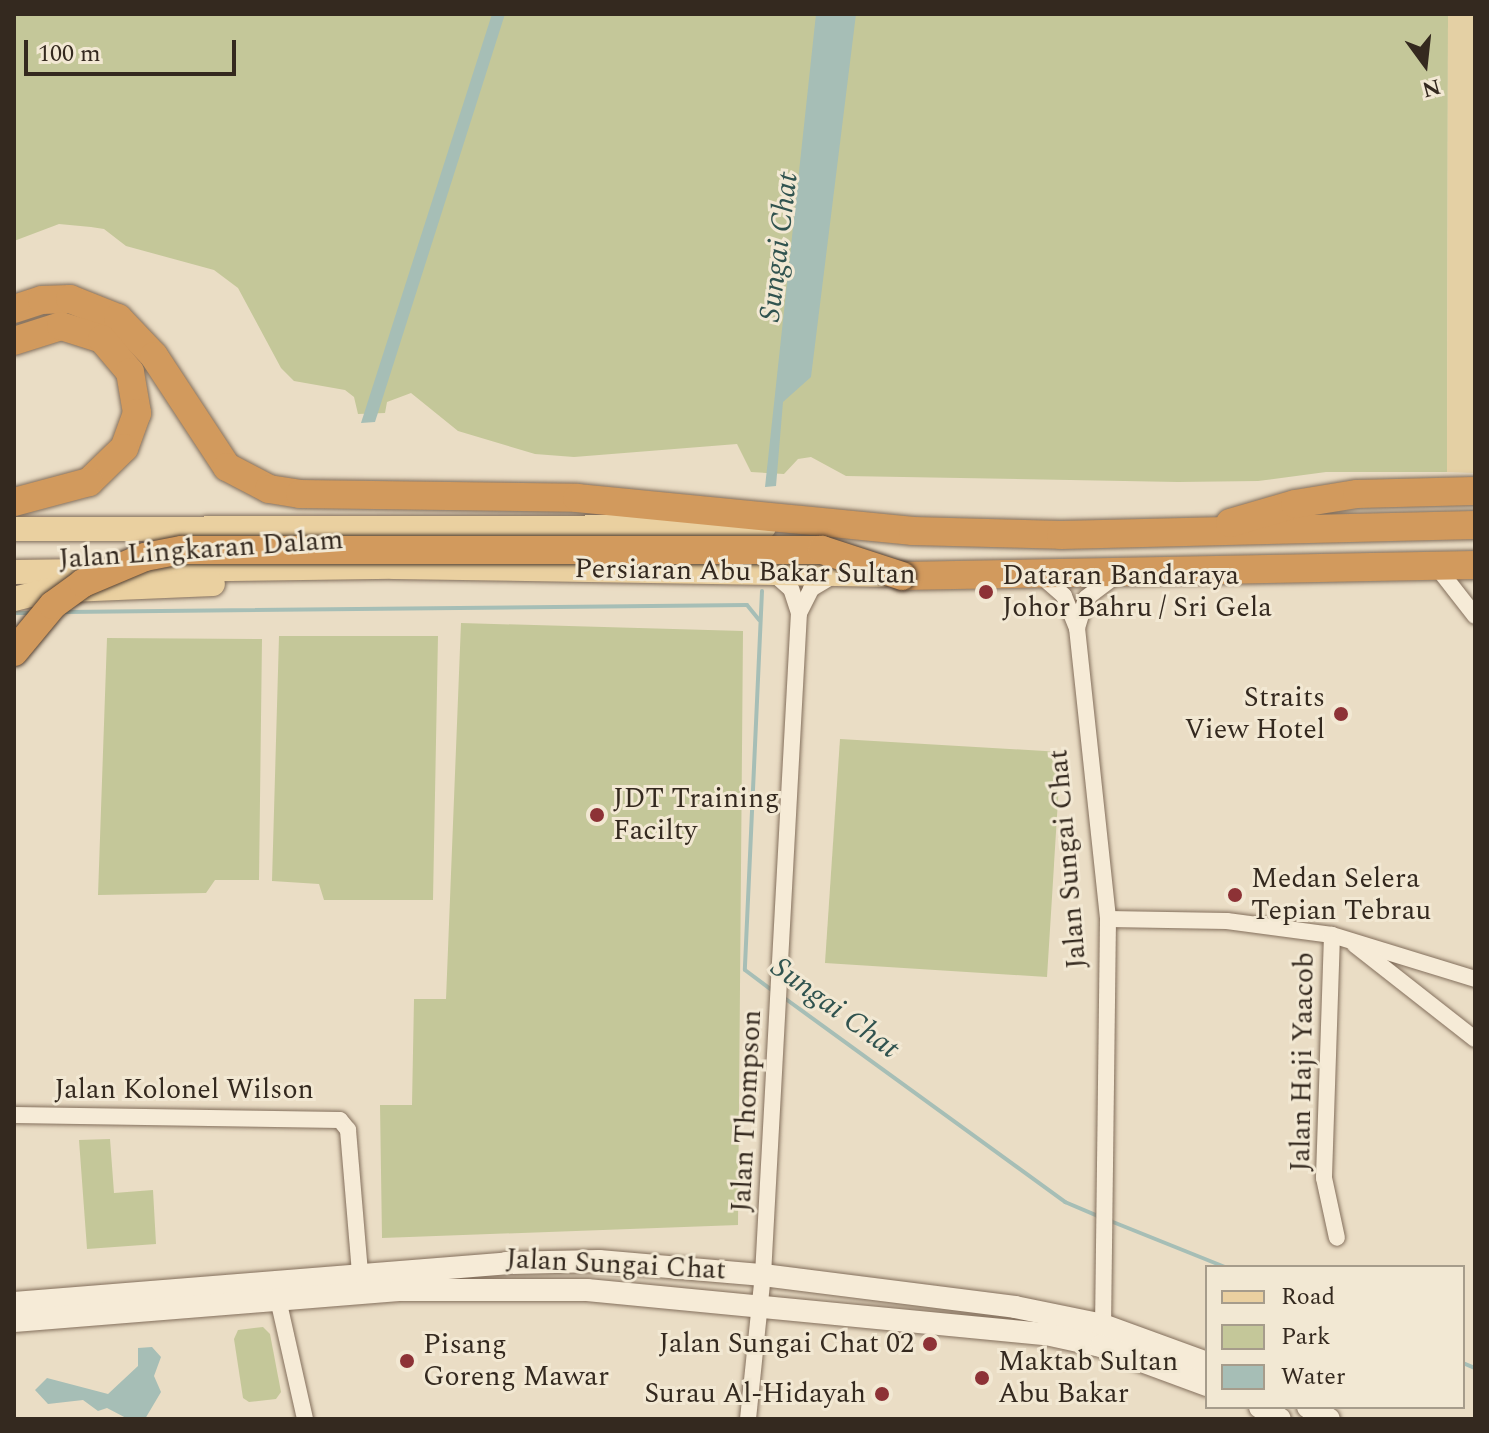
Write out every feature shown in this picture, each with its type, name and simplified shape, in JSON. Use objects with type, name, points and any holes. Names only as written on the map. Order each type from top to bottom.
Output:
[{"type":"highway","points":[[14,309],[42,300],[97,305],[138,335],[227,467],[269,489],[361,497],[577,498],[853,528]]},
{"type":"highway","points":[[14,341],[61,326],[102,339],[130,372],[137,413],[124,448],[89,482],[14,502]]},
{"type":"highway","points":[[1207,532],[1256,513],[1357,494],[1475,491]]},
{"type":"highway","name":"Persiaran Abu Bakar Sultan","points":[[853,528],[1061,535],[1475,525]]},
{"type":"highway","points":[[14,652],[53,605],[83,583],[123,564],[182,550],[822,550],[902,576]]},
{"type":"highway","name":"Persiaran Abu Bakar Sultan","points":[[902,576],[1129,568],[1475,565]]},
{"type":"main road","name":"Persiaran Abu Bakar Sultan","points":[[14,529],[853,528]]},
{"type":"main road","name":"Persiaran Abu Bakar Sultan","points":[[14,572],[394,567],[902,576]]},
{"type":"main road","name":"Jalan Lingkaran Dalam","points":[[14,599],[32,592],[191,586],[394,567]]},
{"type":"main road","name":"Jalan Sungai Chat","points":[[14,1303],[360,1274],[599,1261],[763,1275],[1015,1307],[1103,1325],[1205,1362]]},
{"type":"main road","name":"Jalan Sungai Chat","points":[[14,1321],[278,1299],[486,1289],[587,1290],[761,1303],[1046,1334],[1101,1346],[1205,1384]]},
{"type":"main road","points":[[1312,1409],[1329,1419]]},
{"type":"street","points":[[1436,566],[1475,616]]},
{"type":"street","points":[[1077,628],[1086,598],[1129,568]]},
{"type":"street","name":"Jalan Sungai Chat","points":[[1032,570],[1064,596],[1077,628],[1108,919],[1103,1325]]},
{"type":"street","points":[[773,573],[791,589],[799,613]]},
{"type":"street","points":[[799,613],[811,589],[837,574]]},
{"type":"street","name":"Jalan Thompson","points":[[748,1419],[763,1275],[784,940],[799,613]]},
{"type":"street","points":[[1108,919],[1227,921],[1340,937],[1475,979]]},
{"type":"street","points":[[1340,937],[1475,1039]]},
{"type":"street","name":"Jalan Haji Yaacob","points":[[1337,1238],[1324,1178],[1340,937]]},
{"type":"street","name":"Jalan Kolonel Wilson","points":[[14,1115],[340,1120],[348,1130],[360,1274]]},
{"type":"street","points":[[278,1299],[305,1419]]},
{"type":"green space","points":[[14,14],[1448,14],[1447,472],[1326,472],[1258,481],[1178,482],[846,476],[811,457],[798,459],[784,474],[751,472],[737,444],[574,457],[535,454],[458,431],[411,393],[387,402],[385,413],[358,414],[354,397],[345,390],[294,381],[281,368],[238,288],[214,270],[126,246],[104,229],[91,227],[59,224],[14,241]]},
{"type":"green space","name":"JDT Training Facilty","points":[[461,623],[743,631],[738,1225],[382,1238],[380,1105],[412,1105],[414,999],[446,999]]},
{"type":"green space","points":[[279,636],[438,636],[433,900],[324,900],[319,884],[272,881]]},
{"type":"green space","points":[[107,638],[262,639],[259,880],[215,880],[206,893],[98,895]]},
{"type":"green space","points":[[840,739],[1061,752],[1047,977],[825,963]]},
{"type":"green space","points":[[110,1139],[114,1193],[153,1190],[156,1244],[87,1249],[79,1140]]},
{"type":"green space","points":[[263,1327],[270,1334],[281,1392],[276,1399],[249,1402],[243,1398],[234,1339],[238,1330]]},
{"type":"sand","points":[[1448,14],[1475,14],[1475,473],[1447,472]]},
{"type":"water","points":[[492,14],[505,14],[375,422],[361,423]]},
{"type":"water","points":[[816,14],[856,14],[811,377],[783,402],[776,486],[765,487]]},
{"type":"water","points":[[152,1347],[161,1357],[154,1376],[161,1392],[145,1419],[128,1419],[107,1408],[98,1411],[83,1400],[48,1404],[35,1390],[47,1378],[108,1394],[138,1366],[138,1348]]},
{"type":"waterway","name":"Sungai Chat","points":[[762,591],[745,970],[772,990]]},
{"type":"waterway","points":[[65,612],[747,605],[759,620]]},
{"type":"waterway","points":[[14,613],[32,613]]},
{"type":"waterway","name":"Sungai Chat","points":[[783,997],[1065,1202],[1100,1217]]},
{"type":"waterway","name":"Sungai Chat","points":[[1108,1220],[1220,1265]]},
{"type":"waterway","name":"Sungai Chat","points":[[1465,1364],[1475,1368]]},
{"type":"place","name":"Dataran Bandaraya Johor Bahru / Sri Gela","points":[[986,592]]},
{"type":"place","name":"Straits View Hotel","points":[[1341,714]]},
{"type":"place","name":"JDT Training Facilty","points":[[597,815]]},
{"type":"place","name":"Medan Selera Tepian Tebrau","points":[[1235,895]]},
{"type":"place","name":"Jalan Sungai Chat 02","points":[[930,1344]]},
{"type":"place","name":"Pisang Goreng Mawar","points":[[407,1361]]},
{"type":"place","name":"Maktab Sultan Abu Bakar","points":[[982,1378]]},
{"type":"place","name":"Surau Al-Hidayah","points":[[882,1394]]}]
